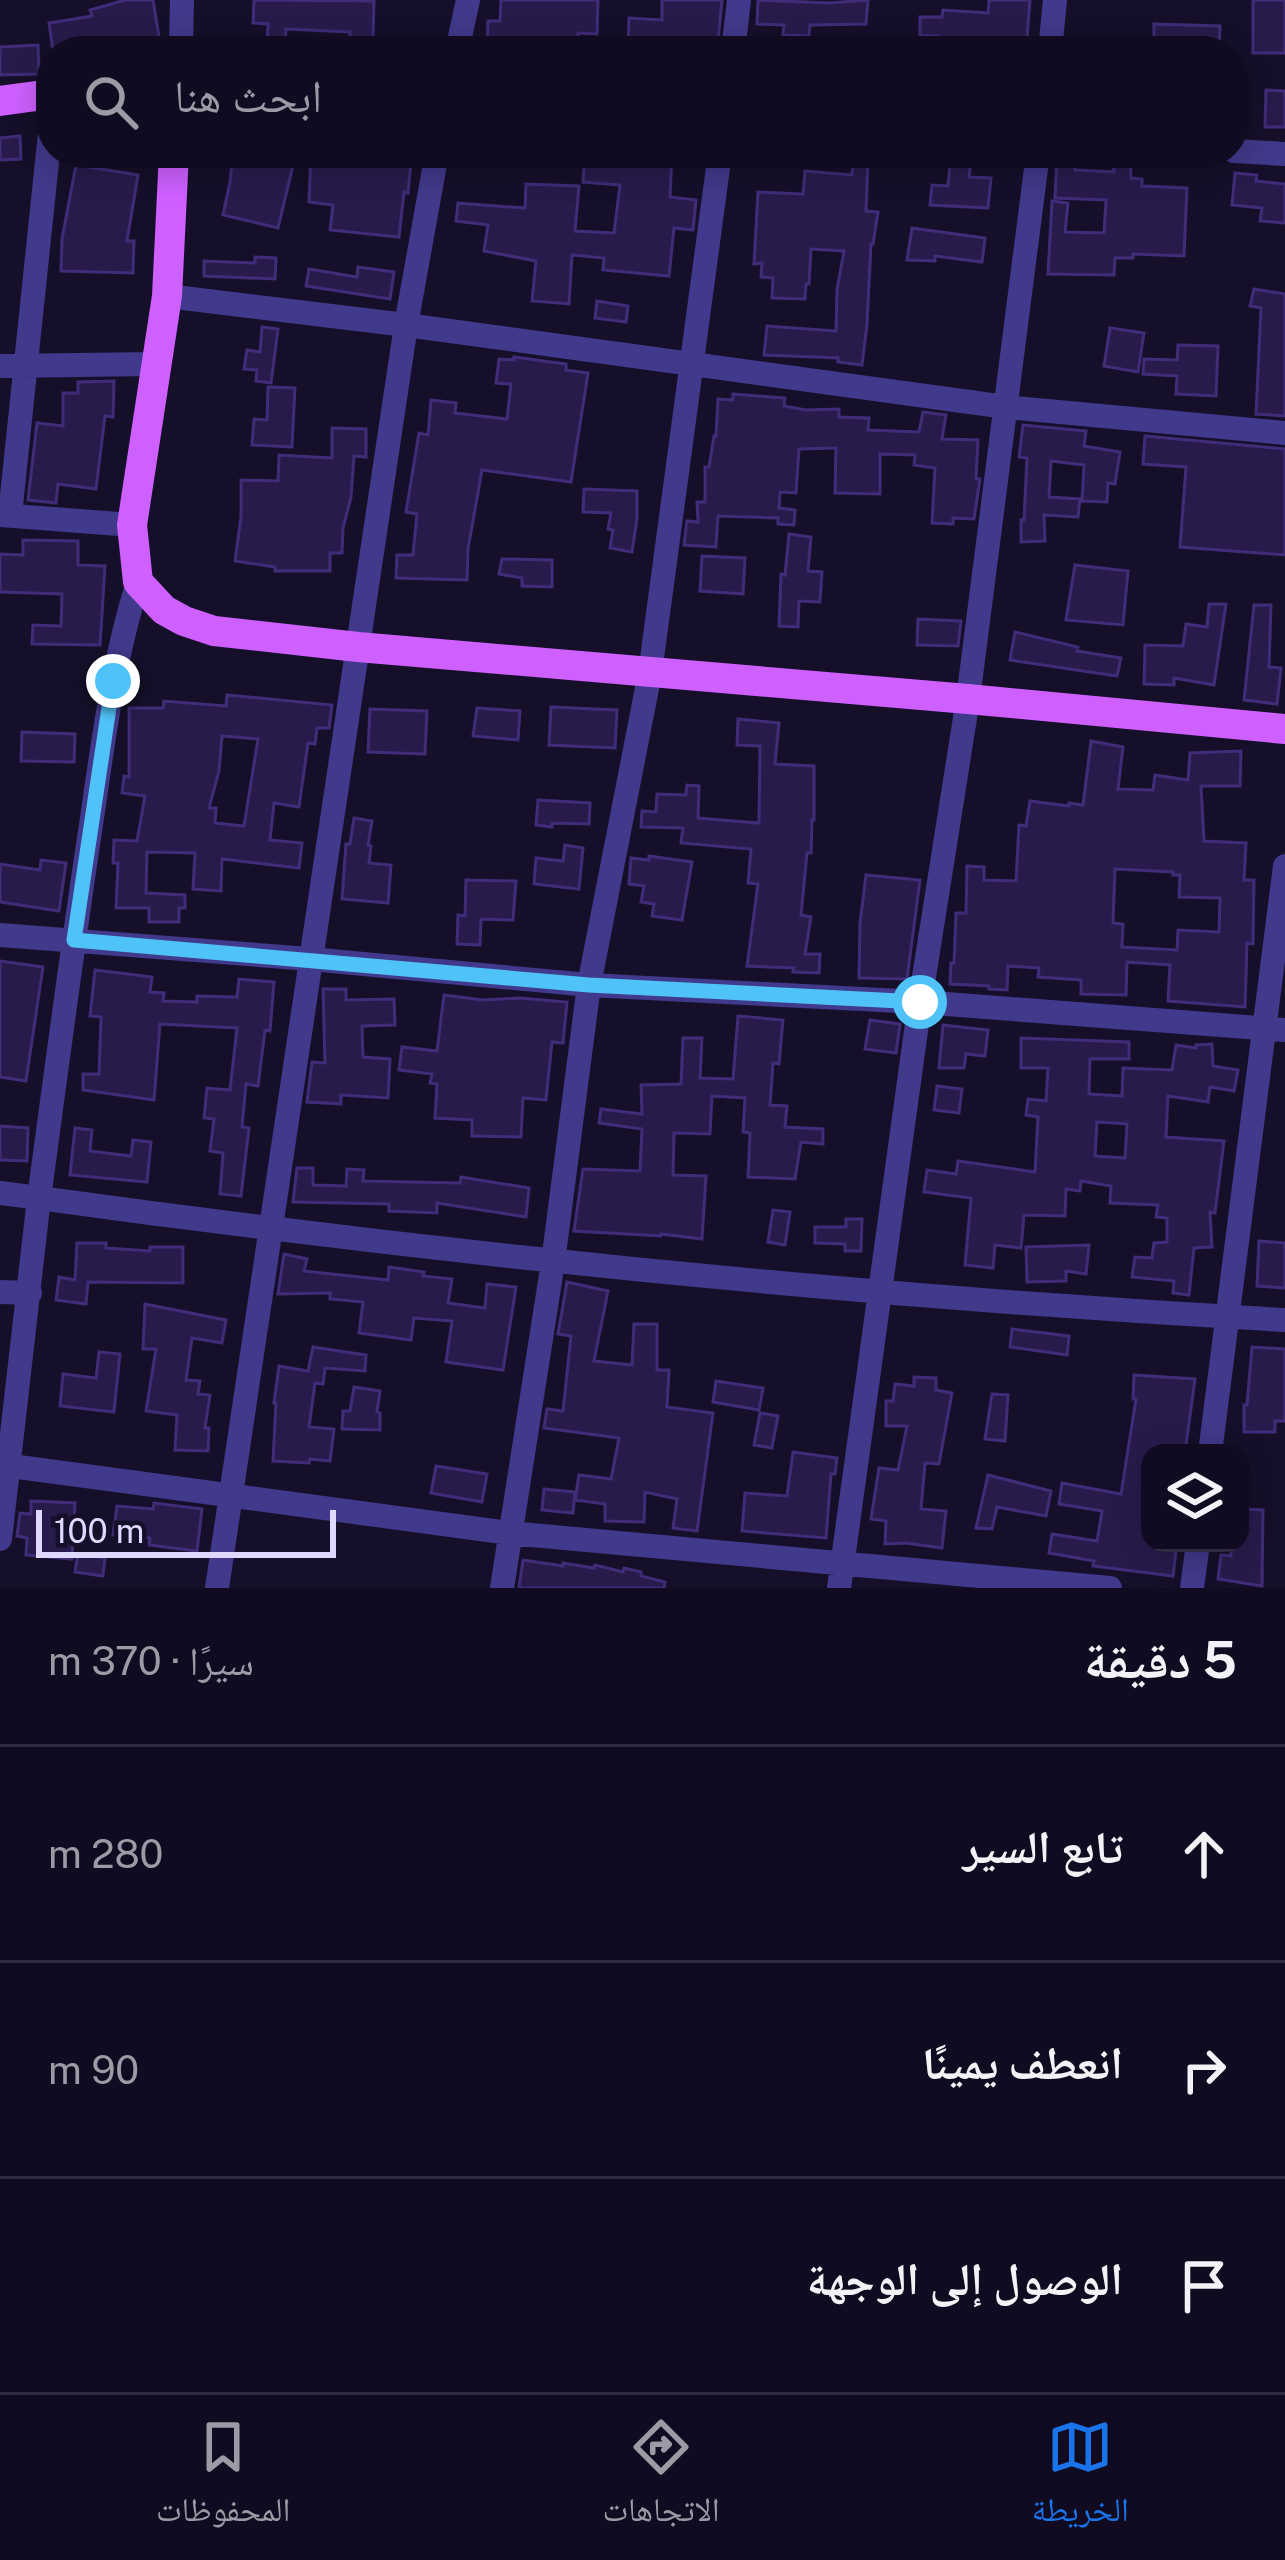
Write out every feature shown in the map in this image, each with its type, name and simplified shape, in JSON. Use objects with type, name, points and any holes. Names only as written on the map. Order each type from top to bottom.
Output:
[{"type":"main road","points":[[0,101],[36,96]]},
{"type":"main road","points":[[173,168],[167,296],[132,525],[138,582],[164,610],[184,621],[214,631],[358,647],[1285,729]]},
{"type":"street","points":[[181,36],[182,0]]},
{"type":"street","points":[[460,36],[468,0]]},
{"type":"street","points":[[735,36],[739,0]]},
{"type":"street","points":[[1051,36],[1055,0]]},
{"type":"street","points":[[1249,152],[1285,154]]},
{"type":"street","points":[[44,168],[13,366],[5,515],[132,525]]},
{"type":"street","points":[[218,1588],[406,325],[434,168]]},
{"type":"street","points":[[502,1588],[553,1262],[589,985],[650,674],[718,168]]},
{"type":"street","points":[[841,1576],[920,1002],[968,698],[1036,168]]},
{"type":"street","points":[[167,296],[1006,407],[1285,433]]},
{"type":"street","points":[[13,366],[156,364]]},
{"type":"street","points":[[0,1539],[74,940],[113,681],[138,582]]},
{"type":"street","points":[[1211,1444],[1275,1030],[1285,866]]},
{"type":"street","points":[[0,935],[589,985],[920,1002],[1275,1030]]},
{"type":"street","points":[[0,1193],[553,1262],[1285,1320]]},
{"type":"street","points":[[0,1292],[30,1293]]},
{"type":"street","points":[[10,1466],[841,1576],[1110,1588]]},
{"type":"street","points":[[1192,1588],[1197,1552]]},
{"type":"building","points":[[125,0],[153,0],[159,36],[51,36],[49,23],[92,16],[90,10]]},
{"type":"building","points":[[254,0],[374,1],[373,36],[286,29],[286,36],[267,36],[268,24],[253,23]]},
{"type":"building","points":[[501,0],[598,0],[597,34],[488,36],[488,21],[500,21]]},
{"type":"building","points":[[662,0],[722,0],[718,36],[628,36],[629,18],[662,20]]},
{"type":"building","points":[[758,0],[868,0],[866,24],[810,25],[809,36],[783,35],[784,25],[757,24]]},
{"type":"building","points":[[989,0],[1030,0],[1027,36],[920,36],[920,17],[942,17],[943,10],[988,13]]},
{"type":"building","points":[[1253,0],[1285,0],[1285,53],[1253,53]]},
{"type":"building","points":[[1154,24],[1220,26],[1220,36],[1154,36]]},
{"type":"building","points":[[36,45],[36,74],[0,75],[0,47]]},
{"type":"building","points":[[1266,90],[1285,91],[1285,127],[1265,127]]},
{"type":"building","points":[[20,136],[21,159],[0,160],[0,138]]},
{"type":"building","points":[[75,168],[138,175],[127,241],[134,241],[133,273],[61,271]]},
{"type":"building","points":[[231,168],[292,168],[278,228],[223,215]]},
{"type":"building","points":[[310,168],[410,168],[399,237],[330,230],[333,205],[309,202]]},
{"type":"building","points":[[584,168],[671,168],[670,197],[696,200],[693,230],[674,228],[669,276],[603,270],[604,258],[572,255],[569,304],[532,301],[536,261],[484,251],[488,225],[456,221],[458,203],[525,208],[526,184],[579,186],[575,231],[614,233],[620,185],[583,182]]},
{"type":"building","points":[[853,168],[868,168],[866,211],[878,212],[871,244],[862,365],[838,362],[838,358],[764,355],[767,326],[836,331],[844,251],[811,249],[805,299],[772,298],[773,278],[761,277],[762,263],[754,264],[758,192],[803,194],[805,171],[852,175]]},
{"type":"building","points":[[950,168],[970,168],[969,177],[991,178],[988,208],[930,205],[932,185],[948,186]]},
{"type":"building","points":[[1056,168],[1114,172],[1114,168],[1130,168],[1131,178],[1142,179],[1142,186],[1187,188],[1184,256],[1115,258],[1114,275],[1048,274],[1052,201],[1068,203],[1065,232],[1104,233],[1106,200],[1055,198]]},
{"type":"building","points":[[1235,173],[1285,184],[1285,223],[1260,221],[1262,208],[1232,205]]},
{"type":"building","points":[[912,228],[985,238],[982,262],[935,256],[935,261],[907,260]]},
{"type":"building","points":[[255,257],[276,258],[275,279],[204,276],[204,261],[255,263]]},
{"type":"building","points":[[358,267],[394,272],[390,299],[306,286],[309,269],[357,277]]},
{"type":"building","points":[[1254,289],[1285,294],[1285,416],[1256,414],[1261,308],[1250,306]]},
{"type":"building","points":[[597,301],[628,306],[626,322],[595,318]]},
{"type":"building","points":[[262,327],[278,329],[271,383],[256,381],[257,370],[244,369],[247,350],[260,352]]},
{"type":"building","points":[[1110,328],[1144,333],[1138,372],[1104,366]]},
{"type":"building","points":[[1178,345],[1218,346],[1216,396],[1176,394],[1177,376],[1143,374],[1144,359],[1177,360]]},
{"type":"building","points":[[499,359],[566,364],[566,370],[588,373],[571,482],[482,470],[467,580],[396,578],[397,555],[413,555],[417,514],[406,512],[419,433],[428,435],[431,400],[456,403],[455,413],[507,419],[511,384],[496,383]]},
{"type":"building","points":[[114,381],[113,417],[105,416],[96,489],[58,484],[56,503],[28,500],[37,423],[63,426],[63,393],[78,393],[78,382]]},
{"type":"building","points":[[268,387],[295,388],[292,447],[252,445],[254,419],[267,420]]},
{"type":"building","points":[[733,394],[785,398],[784,406],[806,410],[839,409],[839,417],[869,418],[868,430],[919,432],[923,412],[946,415],[942,439],[978,440],[976,479],[980,479],[974,519],[932,523],[935,468],[914,465],[915,455],[880,454],[880,494],[835,493],[836,448],[799,449],[796,493],[780,492],[779,508],[795,510],[794,525],[778,524],[778,518],[718,516],[716,547],[684,545],[687,521],[698,522],[697,502],[705,502],[705,467],[709,467],[716,436],[718,399],[733,400]]},
{"type":"building","points":[[1023,425],[1086,431],[1084,446],[1120,452],[1115,484],[1108,483],[1107,502],[1082,501],[1084,465],[1051,461],[1049,497],[1080,499],[1078,517],[1044,515],[1045,541],[1021,542],[1027,458],[1019,457]]},
{"type":"building","points":[[332,428],[366,429],[366,457],[354,456],[342,553],[330,553],[330,571],[275,571],[275,567],[235,561],[241,480],[278,481],[279,455],[332,458]]},
{"type":"building","points":[[1145,436],[1285,449],[1285,555],[1180,547],[1186,467],[1143,464]]},
{"type":"building","points":[[584,489],[637,491],[632,552],[610,548],[611,513],[583,512]]},
{"type":"building","points":[[789,534],[811,537],[808,571],[822,572],[820,602],[799,601],[798,627],[779,626],[781,574],[785,575]]},
{"type":"building","points":[[23,540],[78,541],[78,565],[105,566],[100,645],[32,644],[33,625],[61,626],[62,594],[0,592],[0,554],[23,555]]},
{"type":"building","points":[[702,556],[745,558],[743,594],[700,591]]},
{"type":"building","points":[[502,559],[552,560],[552,587],[522,586],[522,578],[499,574]]},
{"type":"building","points":[[1075,565],[1128,571],[1123,625],[1066,620]]},
{"type":"building","points":[[1209,604],[1226,604],[1214,685],[1174,678],[1174,685],[1144,684],[1145,645],[1183,646],[1186,624],[1207,627]]},
{"type":"building","points":[[1254,605],[1271,605],[1269,667],[1281,668],[1277,704],[1244,700]]},
{"type":"building","points":[[918,619],[961,621],[958,646],[917,645]]},
{"type":"building","points":[[1015,632],[1078,647],[1077,651],[1121,658],[1117,676],[1010,660]]},
{"type":"building","points":[[227,695],[332,705],[329,728],[317,728],[315,744],[308,743],[299,807],[274,803],[270,840],[302,843],[299,868],[222,859],[221,891],[193,889],[195,853],[147,852],[146,893],[185,895],[179,922],[149,922],[149,908],[116,908],[114,840],[137,841],[145,796],[122,793],[124,776],[129,777],[129,708],[163,708],[164,701],[226,706]],"holes":[[[222,736],[258,739],[244,826],[215,823],[216,808],[209,808]]]},
{"type":"building","points":[[551,707],[617,710],[615,748],[549,745]]},
{"type":"building","points":[[477,708],[520,711],[518,740],[473,736]]},
{"type":"building","points":[[370,709],[427,711],[425,754],[368,752]]},
{"type":"building","points":[[738,719],[779,723],[775,764],[814,766],[814,820],[801,915],[811,917],[805,954],[820,954],[819,973],[747,966],[758,884],[748,883],[751,849],[681,843],[683,828],[641,827],[642,811],[656,812],[657,794],[686,795],[687,785],[699,786],[698,818],[759,823],[760,746],[737,745]]},
{"type":"building","points":[[22,732],[75,734],[74,762],[21,761]]},
{"type":"building","points":[[1091,741],[1123,747],[1118,789],[1153,790],[1155,775],[1188,780],[1190,753],[1241,751],[1240,786],[1201,786],[1204,841],[1246,843],[1244,880],[1254,880],[1245,1007],[1168,1001],[1170,965],[1127,962],[1126,995],[1081,994],[1081,980],[1038,977],[1039,968],[1008,966],[1007,990],[950,984],[956,913],[966,913],[967,866],[984,867],[984,880],[1016,881],[1019,825],[1026,826],[1030,801],[1083,805]],"holes":[[[1115,869],[1180,875],[1179,897],[1220,898],[1219,932],[1178,930],[1177,950],[1122,947],[1123,924],[1113,923]]]},
{"type":"building","points":[[538,800],[590,803],[589,824],[536,825]]},
{"type":"building","points":[[354,818],[372,821],[369,863],[391,865],[388,903],[342,899],[346,844],[350,844]]},
{"type":"building","points":[[565,845],[583,848],[579,889],[534,884],[536,858],[563,861]]},
{"type":"building","points":[[649,856],[692,862],[682,920],[652,916],[654,904],[641,902],[644,886],[629,884],[631,858],[649,860]]},
{"type":"building","points":[[41,860],[66,863],[59,911],[0,902],[0,864],[40,870]]},
{"type":"building","points":[[866,875],[920,880],[907,979],[859,978]]},
{"type":"building","points":[[466,880],[516,881],[513,920],[481,919],[480,945],[457,944],[458,915],[465,916]]},
{"type":"building","points":[[0,961],[43,967],[26,1081],[0,1077]]},
{"type":"building","points":[[95,970],[152,977],[150,992],[164,993],[163,1001],[237,997],[239,979],[274,982],[258,1086],[246,1084],[242,1127],[249,1128],[241,1196],[220,1194],[223,1153],[210,1151],[214,1119],[204,1118],[207,1088],[230,1090],[237,1028],[160,1024],[154,1100],[83,1090],[83,1074],[99,1074],[101,1017],[90,1016]]},
{"type":"building","points":[[323,989],[346,989],[346,1000],[394,999],[395,1025],[362,1026],[363,1057],[390,1059],[388,1098],[341,1095],[341,1104],[307,1102],[312,1062],[325,1063]]},
{"type":"building","points":[[444,995],[567,1002],[563,1043],[552,1042],[546,1100],[523,1098],[521,1137],[472,1136],[472,1120],[435,1118],[437,1084],[430,1083],[432,1074],[399,1070],[402,1047],[437,1051]]},
{"type":"building","points":[[738,1016],[783,1020],[770,1105],[787,1106],[785,1127],[823,1129],[823,1144],[801,1142],[795,1179],[748,1177],[750,1133],[743,1132],[745,1098],[712,1096],[710,1134],[674,1133],[673,1175],[706,1176],[702,1239],[574,1231],[583,1169],[640,1171],[642,1129],[599,1123],[601,1109],[642,1114],[641,1085],[681,1084],[683,1038],[702,1038],[700,1078],[733,1079]]},
{"type":"building","points":[[870,1020],[900,1024],[896,1053],[865,1049]]},
{"type":"building","points":[[943,1025],[988,1030],[985,1056],[966,1054],[964,1068],[939,1068]]},
{"type":"building","points":[[1021,1038],[1129,1042],[1129,1059],[1090,1059],[1089,1094],[1122,1096],[1123,1068],[1172,1070],[1176,1045],[1212,1044],[1213,1066],[1238,1070],[1234,1091],[1210,1087],[1208,1102],[1168,1096],[1166,1137],[1224,1141],[1215,1213],[1210,1212],[1212,1247],[1194,1248],[1189,1295],[1173,1293],[1174,1281],[1132,1277],[1135,1257],[1152,1258],[1154,1243],[1167,1242],[1167,1218],[1156,1217],[1158,1205],[1110,1203],[1111,1186],[1081,1181],[1080,1191],[1066,1189],[1065,1216],[1024,1215],[1021,1248],[995,1245],[993,1268],[965,1265],[971,1198],[924,1192],[927,1170],[956,1174],[958,1161],[1035,1172],[1038,1117],[1026,1115],[1028,1099],[1046,1101],[1048,1068],[1021,1068]],"holes":[[[1097,1122],[1127,1124],[1125,1158],[1095,1156]]]},
{"type":"building","points":[[937,1086],[962,1089],[959,1113],[934,1110]]},
{"type":"building","points":[[0,1126],[28,1128],[27,1161],[0,1160]]},
{"type":"building","points":[[75,1128],[92,1130],[90,1151],[131,1156],[133,1140],[151,1142],[147,1182],[70,1175]]},
{"type":"building","points":[[297,1168],[313,1168],[313,1185],[346,1186],[347,1169],[364,1170],[363,1181],[460,1183],[461,1177],[529,1188],[526,1217],[437,1203],[437,1213],[389,1211],[389,1204],[293,1202]]},
{"type":"building","points":[[773,1210],[790,1212],[785,1245],[768,1242]]},
{"type":"building","points":[[846,1219],[862,1219],[861,1251],[845,1251],[845,1244],[815,1243],[815,1227],[846,1227]]},
{"type":"building","points":[[1259,1241],[1285,1243],[1285,1288],[1257,1286]]},
{"type":"building","points":[[77,1243],[150,1251],[150,1247],[183,1247],[183,1283],[88,1282],[86,1304],[56,1300],[59,1277],[75,1280]]},
{"type":"building","points":[[1089,1245],[1086,1274],[1066,1271],[1066,1281],[1027,1282],[1026,1247]]},
{"type":"building","points":[[284,1254],[307,1259],[304,1271],[388,1280],[389,1267],[452,1279],[448,1303],[485,1308],[487,1284],[516,1287],[503,1370],[446,1362],[452,1321],[414,1318],[411,1340],[359,1333],[363,1302],[330,1299],[330,1293],[278,1294]]},
{"type":"building","points":[[567,1282],[608,1291],[594,1361],[632,1365],[634,1324],[657,1324],[657,1370],[669,1370],[667,1407],[713,1413],[697,1531],[673,1528],[677,1499],[645,1492],[644,1522],[605,1521],[605,1504],[575,1500],[579,1475],[611,1479],[619,1438],[544,1428],[547,1409],[563,1411],[571,1336],[558,1334]]},
{"type":"building","points":[[145,1304],[226,1320],[222,1343],[192,1338],[186,1380],[200,1381],[198,1394],[210,1395],[205,1428],[209,1428],[208,1451],[175,1450],[177,1415],[146,1411],[156,1349],[143,1349]]},
{"type":"building","points":[[1012,1329],[1069,1336],[1067,1355],[1010,1347]]},
{"type":"building","points":[[313,1347],[366,1355],[365,1371],[325,1368],[323,1384],[315,1383],[309,1427],[334,1429],[330,1461],[273,1461],[279,1366],[308,1371]]},
{"type":"building","points":[[1252,1347],[1285,1349],[1285,1421],[1275,1421],[1275,1432],[1244,1432]]},
{"type":"building","points":[[99,1352],[120,1354],[114,1412],[60,1406],[63,1374],[96,1378]]},
{"type":"building","points":[[1134,1375],[1195,1379],[1186,1444],[1141,1444],[1141,1552],[1176,1552],[1173,1576],[1093,1566],[1094,1561],[1049,1553],[1052,1534],[1097,1541],[1102,1511],[1059,1504],[1062,1483],[1121,1494]]},
{"type":"building","points":[[914,1377],[936,1378],[936,1390],[952,1393],[939,1464],[925,1463],[921,1509],[946,1511],[942,1548],[885,1544],[886,1521],[871,1519],[879,1468],[898,1470],[907,1426],[886,1426],[886,1401],[893,1401],[895,1384],[914,1386]]},
{"type":"building","points":[[716,1381],[763,1388],[759,1410],[713,1402]]},
{"type":"building","points":[[354,1387],[380,1391],[380,1430],[342,1429],[343,1411],[350,1411]]},
{"type":"building","points":[[992,1394],[1008,1395],[1005,1441],[985,1439]]},
{"type":"building","points":[[760,1413],[778,1416],[772,1448],[754,1445]]},
{"type":"building","points":[[793,1452],[837,1458],[835,1474],[831,1474],[826,1538],[742,1531],[745,1493],[787,1496]]},
{"type":"building","points":[[436,1466],[487,1474],[482,1502],[431,1493]]},
{"type":"building","points":[[988,1475],[1051,1491],[1046,1516],[997,1507],[992,1529],[976,1528]]},
{"type":"building","points":[[544,1489],[575,1492],[573,1513],[542,1510]]},
{"type":"building","points":[[31,1501],[75,1503],[72,1559],[26,1555],[27,1538],[17,1536],[20,1513],[31,1514]]},
{"type":"building","points":[[154,1503],[202,1509],[197,1551],[149,1545],[150,1538],[113,1535],[117,1506],[153,1509]]},
{"type":"building","points":[[1249,1509],[1263,1510],[1262,1586],[1218,1579],[1221,1555],[1231,1556],[1231,1552],[1249,1552]]},
{"type":"building","points":[[78,1554],[105,1558],[103,1576],[75,1572]]},
{"type":"building","points":[[523,1560],[595,1565],[623,1572],[624,1568],[665,1582],[664,1588],[519,1588]]},
{"type":"route","points":[[113,681],[74,940],[589,985],[920,1002]]}]
